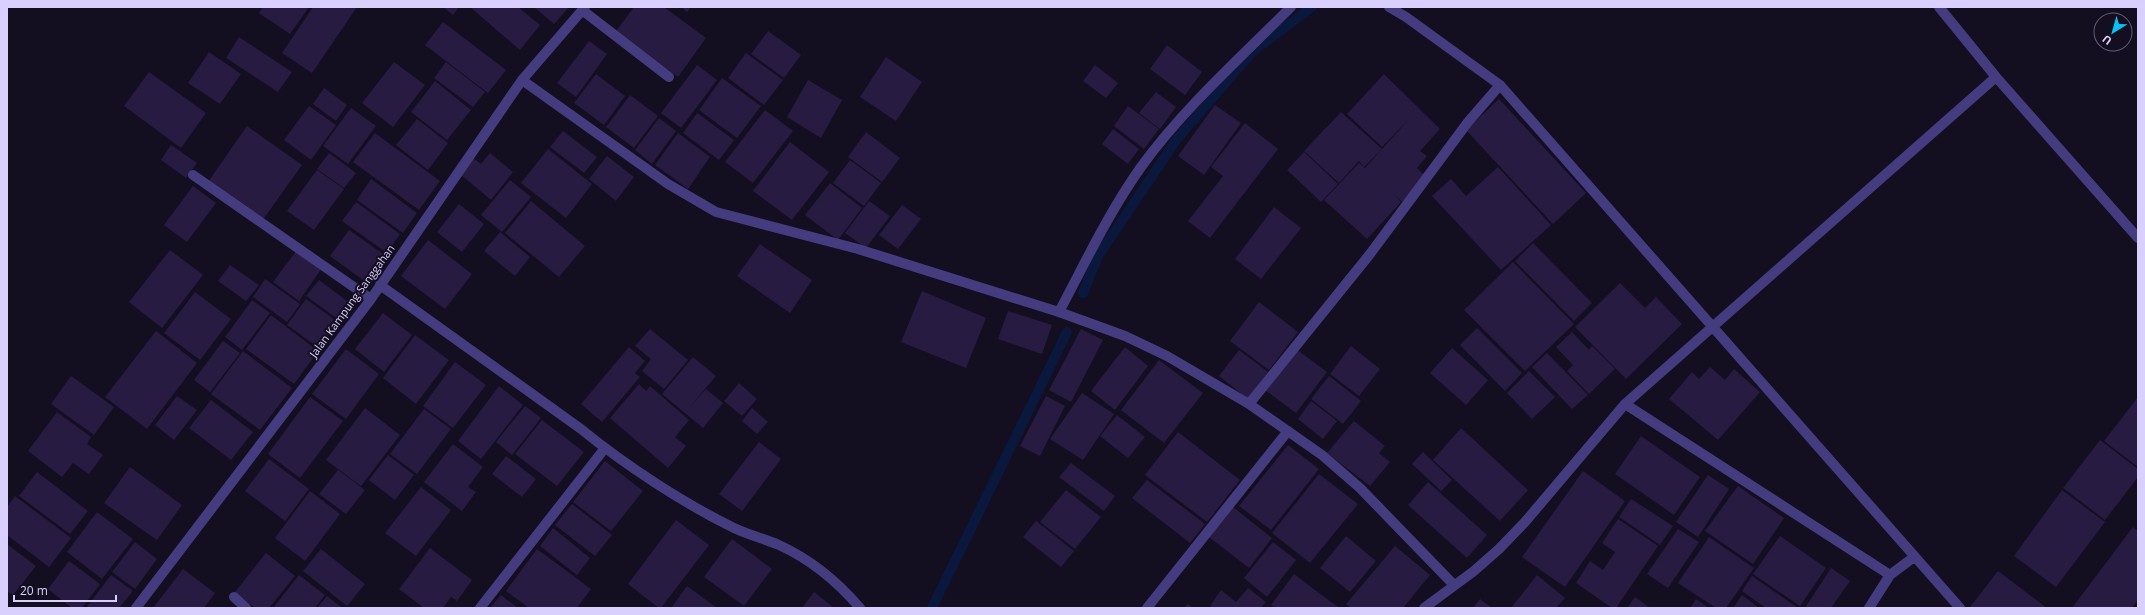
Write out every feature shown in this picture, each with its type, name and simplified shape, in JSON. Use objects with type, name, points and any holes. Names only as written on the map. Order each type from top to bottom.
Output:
[{"type":"street","points":[[1059,312],[1108,220],[1142,166],[1189,110],[1291,7]]},
{"type":"street","points":[[1389,7],[1406,17],[1500,85],[1960,608]]},
{"type":"street","points":[[1939,7],[1996,77],[2138,238]]},
{"type":"street","points":[[583,9],[669,78]]},
{"type":"street","name":"Jalan Kampung Sanggahan","points":[[136,608],[371,299],[522,80],[583,9]]},
{"type":"street","points":[[1424,608],[1454,584],[1474,571],[1499,549],[1525,522],[1625,404],[1996,77]]},
{"type":"street","points":[[522,80],[668,184],[716,212],[858,249],[1059,312],[1125,336],[1167,356],[1249,404],[1322,455],[1360,488],[1454,584]]},
{"type":"street","points":[[1249,404],[1370,254],[1468,122],[1500,85]]},
{"type":"street","points":[[193,175],[371,299]]},
{"type":"street","points":[[380,285],[581,429],[605,448],[696,508],[735,528],[779,545],[804,557],[828,574],[860,608]]},
{"type":"street","points":[[1625,404],[1890,575]]},
{"type":"street","points":[[1147,608],[1288,430]]},
{"type":"street","points":[[480,608],[605,448]]},
{"type":"street","points":[[1869,608],[1890,575],[1914,557]]},
{"type":"street","points":[[234,597],[246,608]]},
{"type":"building","points":[[263,7],[309,7],[290,34],[259,13]]},
{"type":"building","points":[[313,7],[357,7],[312,73],[282,53]]},
{"type":"building","points":[[443,7],[459,7],[453,15]]},
{"type":"building","points":[[470,7],[518,7],[540,25],[520,50]]},
{"type":"building","points":[[534,7],[569,7],[554,24]]},
{"type":"building","points":[[634,7],[664,7],[706,38],[678,77],[616,31]]},
{"type":"building","points":[[681,7],[691,7],[687,12]]},
{"type":"building","points":[[443,22],[506,70],[488,93],[425,45]]},
{"type":"building","points":[[768,31],[801,55],[784,78],[751,54]]},
{"type":"building","points":[[239,37],[292,72],[278,92],[226,58]]},
{"type":"building","points":[[589,41],[607,54],[576,97],[557,83]]},
{"type":"building","points":[[1167,45],[1202,72],[1185,95],[1150,69]]},
{"type":"building","points":[[209,52],[241,74],[220,104],[188,83]]},
{"type":"building","points":[[746,53],[783,80],[764,105],[728,78]]},
{"type":"building","points":[[886,57],[922,82],[896,121],[860,97]]},
{"type":"building","points":[[394,62],[425,85],[393,127],[362,103]]},
{"type":"building","points":[[446,62],[485,92],[473,107],[434,78]]},
{"type":"building","points":[[697,65],[717,80],[681,128],[661,113]]},
{"type":"building","points":[[1095,65],[1118,83],[1106,98],[1083,81]]},
{"type":"building","points":[[149,72],[206,113],[181,148],[124,106]]},
{"type":"building","points":[[596,74],[625,96],[604,125],[574,103]]},
{"type":"building","points":[[1384,74],[1440,129],[1420,151],[1427,156],[1417,168],[1425,176],[1402,202],[1393,193],[1401,202],[1367,239],[1324,200],[1359,163],[1365,168],[1411,117],[1382,147],[1347,114]]},
{"type":"building","points":[[722,78],[761,106],[737,138],[699,110]]},
{"type":"building","points":[[808,80],[842,100],[821,138],[787,117]]},
{"type":"building","points":[[435,81],[471,110],[447,140],[411,112]]},
{"type":"building","points":[[324,88],[347,105],[336,121],[313,104]]},
{"type":"building","points":[[1156,92],[1176,107],[1160,129],[1139,113]]},
{"type":"building","points":[[630,95],[658,116],[634,148],[606,127]]},
{"type":"building","points":[[1499,99],[1586,193],[1553,224],[1466,130]]},
{"type":"building","points":[[1215,105],[1241,123],[1204,175],[1178,156]]},
{"type":"building","points":[[309,106],[336,125],[311,160],[284,140]]},
{"type":"building","points":[[1128,106],[1159,129],[1144,149],[1114,126]]},
{"type":"building","points":[[351,108],[376,126],[348,164],[323,146]]},
{"type":"building","points":[[765,110],[793,131],[753,183],[725,162]]},
{"type":"building","points":[[1341,112],[1382,149],[1364,167],[1359,161],[1339,183],[1304,151]]},
{"type":"building","points":[[697,113],[734,140],[719,160],[683,133]]},
{"type":"building","points":[[659,118],[676,131],[652,164],[635,150]]},
{"type":"building","points":[[417,119],[448,143],[428,170],[396,145]]},
{"type":"building","points":[[1245,123],[1278,149],[1210,238],[1188,221],[1223,176],[1211,167]]},
{"type":"building","points":[[247,126],[302,165],[262,221],[208,182]]},
{"type":"building","points":[[1113,129],[1139,149],[1128,164],[1102,144]]},
{"type":"building","points":[[563,131],[597,157],[584,173],[550,147]]},
{"type":"building","points":[[866,132],[900,158],[882,182],[848,157]]},
{"type":"building","points":[[375,133],[440,181],[419,210],[353,162]]},
{"type":"building","points":[[678,133],[710,157],[688,189],[655,165]]},
{"type":"building","points":[[790,142],[829,172],[792,220],[753,191]]},
{"type":"building","points":[[171,145],[197,163],[186,178],[161,160]]},
{"type":"building","points":[[548,149],[592,184],[566,218],[521,183]]},
{"type":"building","points":[[1304,152],[1338,184],[1321,202],[1287,170]]},
{"type":"building","points":[[329,153],[356,173],[344,188],[317,169]]},
{"type":"building","points":[[490,153],[513,172],[491,200],[460,174],[473,158],[481,164]]},
{"type":"building","points":[[607,156],[634,177],[616,201],[589,179]]},
{"type":"building","points":[[850,160],[881,183],[864,206],[833,183]]},
{"type":"building","points":[[1498,167],[1551,225],[1501,270],[1432,196],[1451,179],[1466,196]]},
{"type":"building","points":[[317,170],[344,189],[314,230],[287,211]]},
{"type":"building","points":[[371,179],[417,213],[403,233],[357,200]]},
{"type":"building","points":[[510,180],[531,197],[502,232],[481,215]]},
{"type":"building","points":[[830,183],[862,208],[838,240],[805,215]]},
{"type":"building","points":[[193,186],[216,203],[187,242],[164,225]]},
{"type":"building","points":[[531,201],[585,246],[559,277],[505,233]]},
{"type":"building","points":[[869,201],[890,216],[866,248],[845,233]]},
{"type":"building","points":[[356,202],[400,234],[387,253],[342,221]]},
{"type":"building","points":[[459,204],[484,224],[462,252],[437,232]]},
{"type":"building","points":[[902,205],[921,219],[898,249],[879,235]]},
{"type":"building","points":[[1274,207],[1301,228],[1261,279],[1235,259]]},
{"type":"building","points":[[349,230],[386,256],[367,283],[330,256]]},
{"type":"building","points":[[500,232],[530,257],[515,276],[484,251]]},
{"type":"building","points":[[428,240],[472,274],[445,309],[401,276]]},
{"type":"building","points":[[1533,243],[1592,303],[1574,321],[1515,261]]},
{"type":"building","points":[[760,244],[812,280],[790,313],[737,276]]},
{"type":"building","points":[[170,250],[203,275],[162,328],[129,302]]},
{"type":"building","points":[[297,250],[322,268],[299,301],[273,282]]},
{"type":"building","points":[[1513,262],[1574,324],[1525,371],[1464,310]]},
{"type":"building","points":[[230,265],[259,285],[246,301],[218,281]]},
{"type":"building","points":[[265,279],[300,304],[287,322],[253,297]]},
{"type":"building","points":[[319,280],[351,304],[339,320],[306,296]]},
{"type":"building","points":[[1620,283],[1645,308],[1656,297],[1682,324],[1626,379],[1575,327]]},
{"type":"building","points":[[922,291],[986,318],[966,368],[901,342]]},
{"type":"building","points":[[195,292],[231,319],[200,360],[164,333]]},
{"type":"building","points":[[306,299],[338,322],[319,348],[287,325]]},
{"type":"building","points":[[252,300],[270,313],[242,350],[225,337]]},
{"type":"building","points":[[1259,302],[1298,332],[1269,370],[1230,341]]},
{"type":"building","points":[[1008,311],[1052,325],[1042,354],[998,339]]},
{"type":"building","points":[[383,313],[412,335],[384,372],[355,349]]},
{"type":"building","points":[[271,315],[318,351],[294,384],[246,349]]},
{"type":"building","points":[[1477,328],[1522,373],[1505,391],[1460,345]]},
{"type":"building","points":[[650,329],[688,360],[664,389],[642,371],[651,359],[635,346]]},
{"type":"building","points":[[1081,329],[1103,340],[1071,402],[1049,390]]},
{"type":"building","points":[[156,331],[197,363],[147,429],[105,397]]},
{"type":"building","points":[[1572,332],[1589,350],[1592,346],[1615,369],[1589,394],[1567,371],[1573,365],[1556,347]]},
{"type":"building","points":[[415,335],[449,360],[416,404],[383,378]]},
{"type":"building","points":[[223,341],[240,353],[210,392],[194,380]]},
{"type":"building","points":[[1351,346],[1380,369],[1359,396],[1330,374]]},
{"type":"building","points":[[629,347],[645,361],[635,373],[640,377],[602,422],[581,404]]},
{"type":"building","points":[[1125,347],[1148,366],[1115,410],[1091,391]]},
{"type":"building","points":[[1452,348],[1488,380],[1466,405],[1430,373]]},
{"type":"building","points":[[346,349],[379,374],[346,419],[312,394]]},
{"type":"building","points":[[1296,349],[1327,372],[1296,413],[1265,390]]},
{"type":"building","points":[[1239,350],[1268,372],[1248,399],[1219,376]]},
{"type":"building","points":[[243,351],[292,388],[260,430],[211,394]]},
{"type":"building","points":[[1547,353],[1588,395],[1572,409],[1532,367]]},
{"type":"building","points":[[693,357],[716,376],[687,410],[706,389],[723,403],[703,428],[662,394]]},
{"type":"building","points":[[1159,360],[1203,393],[1164,443],[1121,410]]},
{"type":"building","points":[[455,362],[486,385],[453,428],[423,406]]},
{"type":"building","points":[[1710,367],[1725,380],[1734,369],[1760,392],[1718,440],[1669,399],[1692,372],[1699,379]]},
{"type":"building","points":[[1529,371],[1555,397],[1532,419],[1507,393]]},
{"type":"building","points":[[71,376],[114,407],[94,435],[51,404]]},
{"type":"building","points":[[1329,376],[1361,401],[1343,424],[1311,399]]},
{"type":"building","points":[[739,383],[757,399],[742,416],[724,401]]},
{"type":"building","points":[[639,384],[646,391],[650,386],[689,420],[675,437],[686,446],[668,468],[610,418]]},
{"type":"building","points":[[499,386],[523,405],[481,459],[458,441]]},
{"type":"building","points":[[1082,393],[1114,414],[1083,460],[1050,439]]},
{"type":"building","points":[[177,396],[197,410],[174,440],[155,425]]},
{"type":"building","points":[[1046,396],[1065,406],[1040,456],[1020,446]]},
{"type":"building","points":[[310,397],[343,421],[300,478],[268,454]]},
{"type":"building","points":[[2138,397],[2138,467],[2104,441]]},
{"type":"building","points":[[211,400],[253,432],[231,460],[189,428]]},
{"type":"building","points":[[1311,401],[1337,421],[1323,439],[1298,419]]},
{"type":"building","points":[[525,406],[541,418],[512,455],[496,442]]},
{"type":"building","points":[[365,408],[400,435],[361,486],[326,460]]},
{"type":"building","points":[[752,408],[768,422],[757,434],[742,421]]},
{"type":"building","points":[[424,409],[451,429],[417,474],[390,454]]},
{"type":"building","points":[[57,412],[91,437],[87,444],[103,455],[89,474],[73,463],[62,477],[28,451]]},
{"type":"building","points":[[1117,415],[1145,437],[1128,458],[1100,436]]},
{"type":"building","points":[[542,420],[584,452],[557,486],[515,454]]},
{"type":"building","points":[[1354,421],[1385,446],[1379,453],[1390,462],[1370,486],[1327,453]]},
{"type":"building","points":[[1461,428],[1528,490],[1500,521],[1433,460]]},
{"type":"building","points":[[1178,432],[1240,480],[1207,522],[1145,475]]},
{"type":"building","points":[[1641,436],[1700,477],[1674,515],[1615,474]]},
{"type":"building","points":[[2100,440],[2138,469],[2138,477],[2105,520],[2063,488]]},
{"type":"building","points":[[759,442],[781,459],[742,511],[719,494]]},
{"type":"building","points":[[453,444],[483,467],[468,487],[476,492],[462,511],[424,482]]},
{"type":"building","points":[[1288,445],[1319,469],[1271,530],[1239,506]]},
{"type":"building","points":[[1423,452],[1452,480],[1441,491],[1412,464]]},
{"type":"building","points":[[388,455],[414,475],[395,500],[369,480]]},
{"type":"building","points":[[506,456],[536,479],[522,497],[492,474]]},
{"type":"building","points":[[269,459],[309,489],[285,521],[245,491]]},
{"type":"building","points":[[605,461],[643,491],[611,531],[573,502]]},
{"type":"building","points":[[1071,463],[1115,496],[1104,511],[1059,477]]},
{"type":"building","points":[[130,467],[182,505],[157,540],[104,503]]},
{"type":"building","points":[[338,470],[365,490],[346,514],[319,494]]},
{"type":"building","points":[[1583,471],[1625,501],[1565,587],[1522,557]]},
{"type":"building","points":[[37,472],[88,511],[70,534],[19,496]]},
{"type":"building","points":[[1319,474],[1358,504],[1310,563],[1272,533]]},
{"type":"building","points":[[1708,475],[1729,489],[1698,537],[1676,522]]},
{"type":"building","points":[[1147,480],[1205,524],[1190,543],[1132,498]]},
{"type":"building","points":[[1428,482],[1487,535],[1467,558],[1408,505]]},
{"type":"building","points":[[1738,486],[1784,518],[1753,564],[1705,531]]},
{"type":"building","points":[[421,487],[451,510],[416,556],[385,533]]},
{"type":"building","points":[[1066,490],[1101,517],[1075,549],[1040,522]]},
{"type":"building","points":[[2062,490],[2105,522],[2056,587],[2014,556]]},
{"type":"building","points":[[310,491],[340,514],[305,561],[275,538]]},
{"type":"building","points":[[15,496],[71,538],[49,567],[7,535],[7,507]]},
{"type":"building","points":[[1631,499],[1673,526],[1660,545],[1619,517]]},
{"type":"building","points":[[572,504],[612,535],[595,556],[555,525]]},
{"type":"building","points":[[1233,507],[1272,538],[1249,568],[1209,537]]},
{"type":"building","points":[[97,512],[133,539],[102,579],[67,552]]},
{"type":"building","points":[[1618,519],[1658,546],[1616,608],[1612,608],[1576,583],[1590,561],[1603,570],[1615,552],[1602,543]]},
{"type":"building","points":[[676,520],[709,545],[661,608],[659,608],[628,584]]},
{"type":"building","points":[[1036,521],[1074,551],[1061,567],[1023,537]]},
{"type":"building","points":[[2133,527],[2138,531],[2138,600],[2132,608],[2072,608]]},
{"type":"building","points":[[553,528],[590,558],[577,575],[540,546]]},
{"type":"building","points":[[1678,529],[1699,542],[1668,588],[1647,574]]},
{"type":"building","points":[[1346,536],[1376,561],[1350,592],[1320,568]]},
{"type":"building","points":[[1780,536],[1826,568],[1800,606],[1753,574]]},
{"type":"building","points":[[1709,537],[1754,568],[1726,608],[1716,608],[1678,583]]},
{"type":"building","points":[[732,539],[772,569],[744,606],[704,577]]},
{"type":"building","points":[[135,542],[157,559],[135,589],[112,572]]},
{"type":"building","points":[[1273,542],[1296,560],[1267,597],[1244,578]]},
{"type":"building","points":[[7,544],[36,566],[13,595],[7,591]]},
{"type":"building","points":[[1395,546],[1430,575],[1403,608],[1351,608],[1346,604]]},
{"type":"building","points":[[430,548],[472,580],[457,601],[451,597],[443,608],[424,608],[399,589]]},
{"type":"building","points":[[321,549],[365,584],[347,606],[303,571]]},
{"type":"building","points":[[537,549],[591,589],[577,608],[529,608],[506,591]]},
{"type":"building","points":[[266,553],[295,576],[269,608],[255,608],[235,592]]},
{"type":"building","points":[[69,561],[100,584],[82,608],[72,608],[48,589]]},
{"type":"building","points":[[1831,568],[1850,581],[1831,608],[1805,608]]},
{"type":"building","points":[[183,569],[215,593],[204,608],[153,608]]},
{"type":"building","points":[[1998,571],[2047,608],[1970,607]]},
{"type":"building","points":[[1294,574],[1339,608],[1275,608],[1271,605]]},
{"type":"building","points":[[111,575],[133,591],[119,608],[86,608]]},
{"type":"building","points":[[299,575],[325,595],[315,608],[273,608]]},
{"type":"building","points":[[1537,575],[1565,598],[1556,608],[1511,608]]},
{"type":"building","points":[[1752,576],[1798,608],[1766,608],[1742,591]]},
{"type":"building","points":[[687,586],[717,608],[671,608]]},
{"type":"building","points":[[1248,588],[1266,602],[1261,608],[1212,608],[1210,606],[1221,590],[1236,602]]},
{"type":"building","points":[[814,592],[834,608],[802,608]]},
{"type":"building","points":[[501,595],[518,608],[490,608]]},
{"type":"building","points":[[1742,595],[1759,608],[1733,608]]},
{"type":"building","points":[[327,596],[341,607],[317,608]]},
{"type":"building","points":[[1635,597],[1650,608],[1627,608]]},
{"type":"building","points":[[1480,599],[1492,608],[1473,608]]},
{"type":"building","points":[[1696,599],[1709,608],[1690,608]]},
{"type":"building","points":[[1188,604],[1193,608],[1184,608]]},
{"type":"waterway","points":[[1083,293],[1098,256],[1177,139],[1252,52],[1312,7]]},
{"type":"waterway","points":[[932,608],[1067,332]]}]
